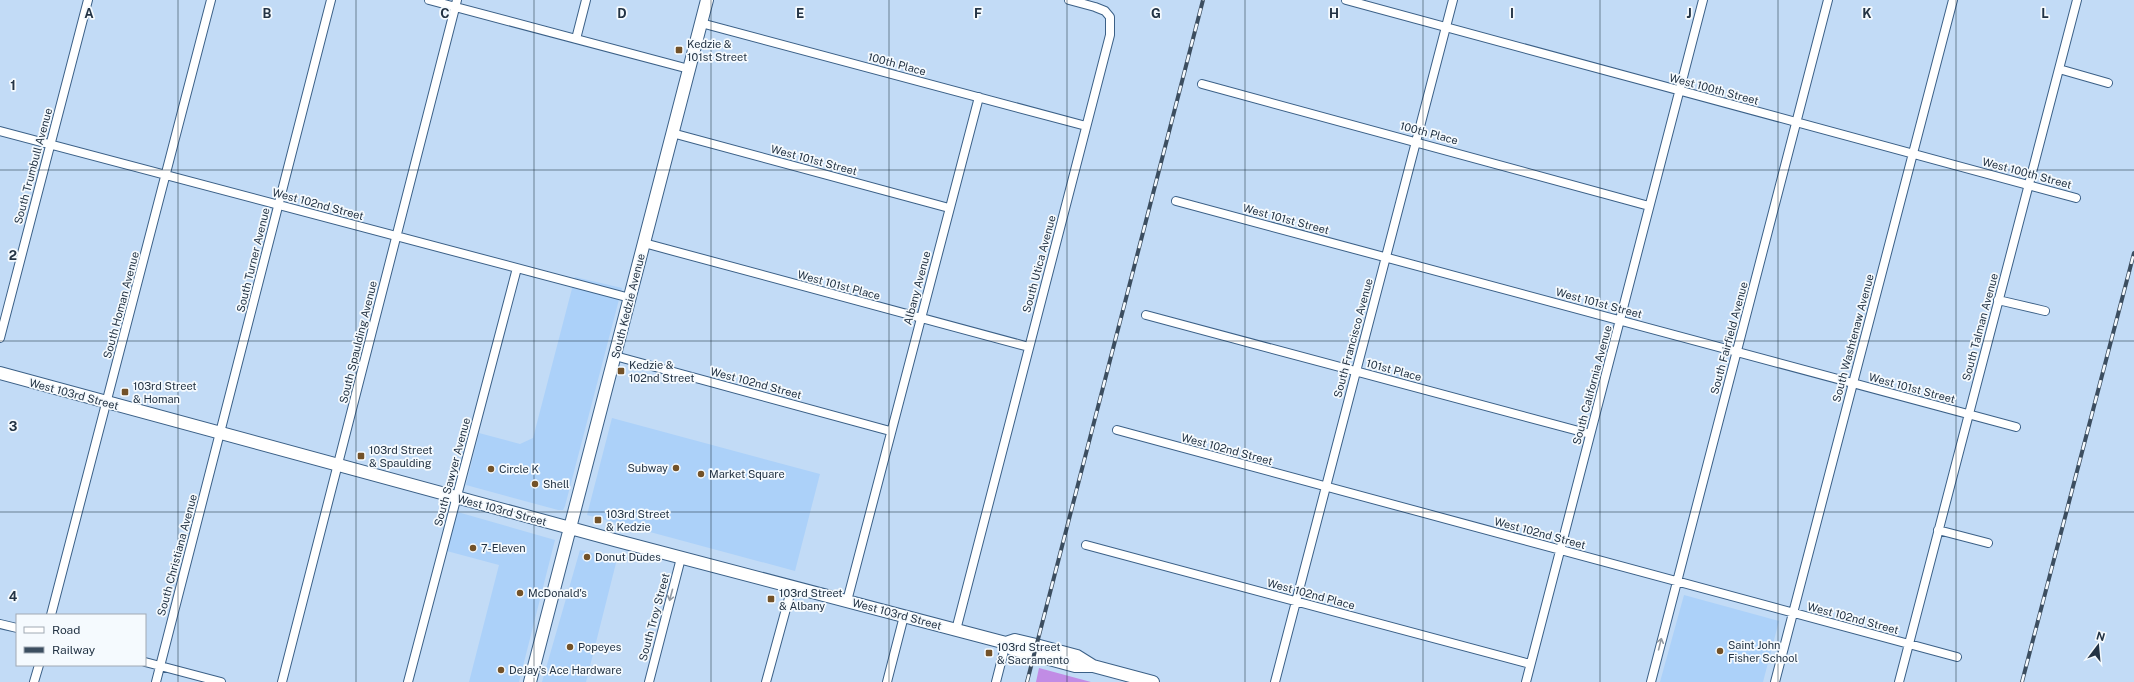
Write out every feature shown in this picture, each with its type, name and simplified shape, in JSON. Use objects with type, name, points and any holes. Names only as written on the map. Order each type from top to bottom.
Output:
[{"type":"main road","name":"South Kedzie Avenue","points":[[530,682],[707,0]]},
{"type":"main road","name":"West 103rd Street","points":[[0,374],[681,558],[1006,643],[1015,640],[1077,656],[1093,666],[1153,682]]},
{"type":"street","name":"South Trumbull Avenue","points":[[0,338],[88,0]]},
{"type":"street","name":"South Homan Avenue","points":[[52,614],[211,0]]},
{"type":"street","name":"South Turner Avenue","points":[[220,433],[331,0]]},
{"type":"street","points":[[429,0],[456,4],[576,39],[689,69]]},
{"type":"street","points":[[576,39],[586,0]]},
{"type":"street","name":"South Utica Avenue","points":[[956,630],[1110,35],[1110,17],[1105,12],[1095,7],[1069,0]]},
{"type":"street","name":"West 100th Street","points":[[1346,0],[2076,198]]},
{"type":"street","name":"South Francisco Avenue","points":[[1275,682],[1453,0]]},
{"type":"street","name":"South California Avenue","points":[[1526,682],[1703,0]]},
{"type":"street","name":"South Fairfield Avenue","points":[[1651,682],[1828,0]]},
{"type":"street","name":"South Washtenaw Avenue","points":[[1774,682],[1952,0]]},
{"type":"street","name":"South Talman Avenue","points":[[1899,682],[2077,0]]},
{"type":"street","name":"South Spaulding Avenue","points":[[282,682],[456,4]]},
{"type":"street","name":"100th Place","points":[[701,23],[1086,126]]},
{"type":"street","points":[[2058,69],[2108,82]]},
{"type":"street","name":"100th Place","points":[[1202,84],[1416,141],[1649,206]]},
{"type":"street","name":"Albany Avenue","points":[[847,601],[890,431],[979,97]]},
{"type":"street","name":"West 102nd Street","points":[[0,131],[630,298]]},
{"type":"street","name":"West 101st Street","points":[[672,133],[949,208]]},
{"type":"street","name":"West 101st Street","points":[[1176,201],[2016,427]]},
{"type":"street","name":"West 101st Place","points":[[644,243],[1029,347]]},
{"type":"street","name":"South Sawyer Avenue","points":[[408,682],[517,268]]},
{"type":"street","points":[[1998,300],[2045,311]]},
{"type":"street","name":"101st Place","points":[[1146,315],[1590,434]]},
{"type":"street","name":"West 102nd Street","points":[[615,356],[890,431]]},
{"type":"street","name":"West 102nd Street","points":[[1117,430],[1957,657]]},
{"type":"street","name":"South Christiana Avenue","points":[[156,682],[220,433]]},
{"type":"street","points":[[1938,530],[1988,543]]},
{"type":"street","name":"West 102nd Place","points":[[1086,544],[1530,664]]},
{"type":"street","name":"South Troy Street","points":[[649,682],[681,558]]},
{"type":"street","points":[[766,682],[792,587]]},
{"type":"street","points":[[887,682],[904,616]]},
{"type":"street","points":[[0,624],[16,628]]},
{"type":"street","points":[[996,682],[1006,643]]},
{"type":"street","points":[[146,662],[221,682]]},
{"type":"street","points":[[34,682],[39,666]]},
{"type":"shaded area","points":[[575,277],[622,288],[563,510],[558,510],[466,485],[479,433],[520,444],[533,438]]},
{"type":"shaded area","name":"Market Square","points":[[612,418],[820,474],[795,571],[587,515]]},
{"type":"shaded area","points":[[454,511],[555,540],[519,682],[469,682],[499,565],[443,550]]},
{"type":"shaded area","points":[[580,550],[617,559],[586,682],[542,682]]},
{"type":"shaded area","name":"Saint John Fisher School","points":[[1684,595],[1779,621],[1763,682],[1660,682]]},
{"type":"shaded area","points":[[1039,668],[1091,682],[1036,682]]},
{"type":"railway","points":[[1027,682],[1203,0]]},
{"type":"railway","points":[[2022,682],[2134,253]]},
{"type":"place","name":"Kedzie & 101st Street","points":[[679,50]]},
{"type":"place","name":"Kedzie & 102nd Street","points":[[621,371]]},
{"type":"place","name":"103rd Street & Homan","points":[[125,392]]},
{"type":"place","name":"103rd Street & Spaulding","points":[[361,456]]},
{"type":"place","name":"Subway","points":[[676,468]]},
{"type":"place","name":"Circle K","points":[[491,469]]},
{"type":"place","name":"Market Square","points":[[701,474]]},
{"type":"place","name":"Shell","points":[[535,484]]},
{"type":"place","name":"103rd Street & Kedzie","points":[[598,520]]},
{"type":"place","name":"7-Eleven","points":[[473,548]]},
{"type":"place","name":"Donut Dudes","points":[[587,557]]},
{"type":"place","name":"McDonald's","points":[[520,593]]},
{"type":"place","name":"103rd Street & Albany","points":[[771,599]]},
{"type":"place","name":"Popeyes","points":[[570,647]]},
{"type":"place","name":"Saint John Fisher School","points":[[1720,651]]},
{"type":"place","name":"103rd Street & Sacramento","points":[[989,653]]},
{"type":"place","name":"DeJay's Ace Hardware","points":[[501,670]]}]
